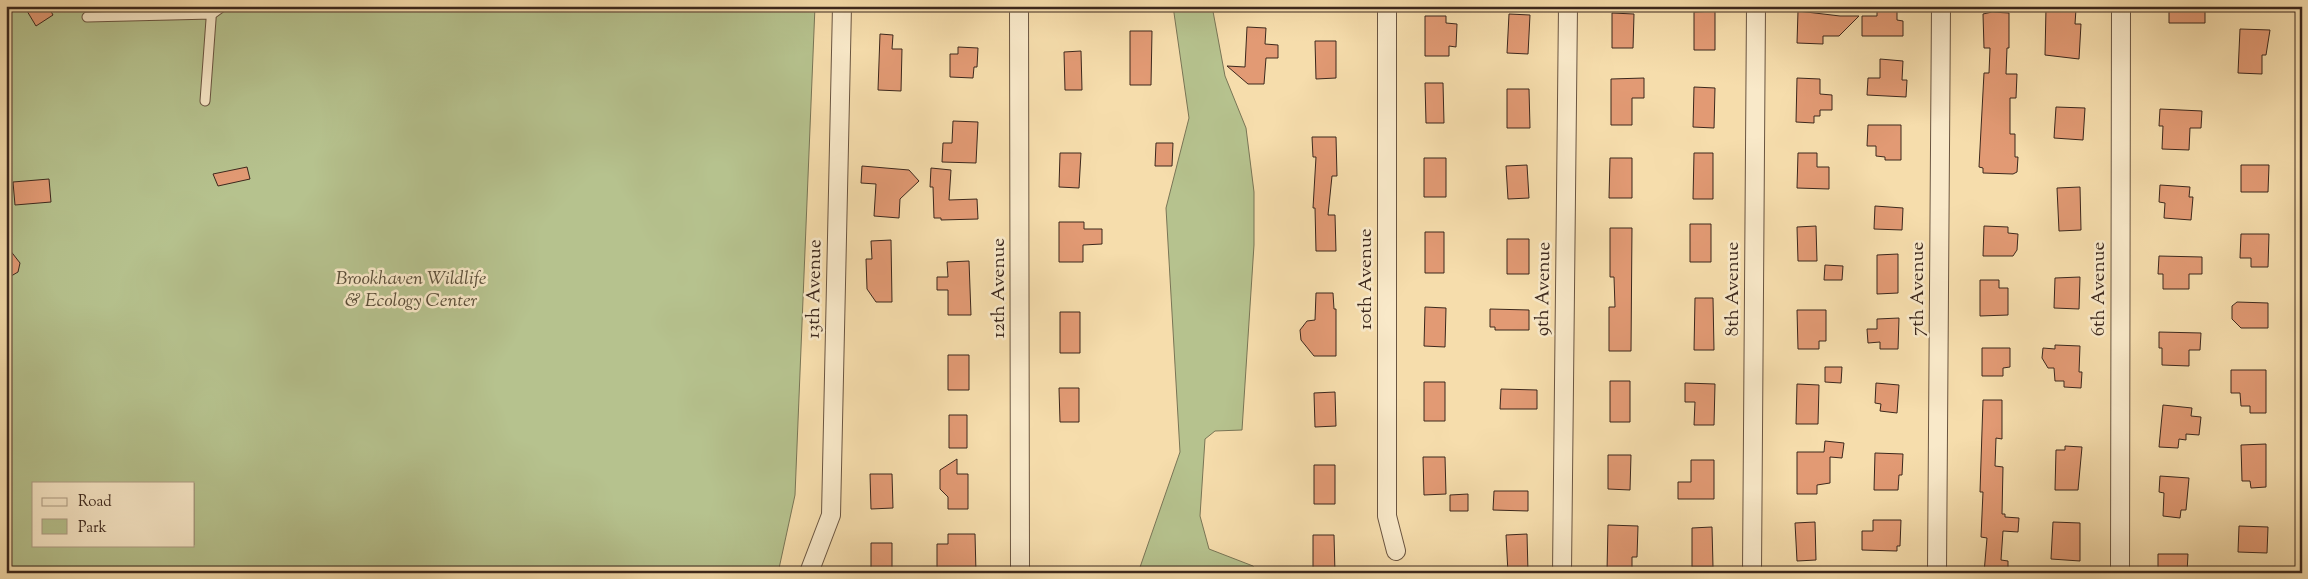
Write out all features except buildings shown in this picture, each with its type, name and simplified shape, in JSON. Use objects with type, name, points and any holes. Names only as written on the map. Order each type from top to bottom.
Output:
[{"type":"street","name":"13th Avenue","points":[[810,570],[831,515],[842,6]]},
{"type":"street","name":"12th Avenue","points":[[1019,6],[1020,569]]},
{"type":"street","name":"10th Avenue","points":[[1387,6],[1387,510],[1396,550]]},
{"type":"street","name":"9th Avenue","points":[[1562,573],[1568,6]]},
{"type":"street","name":"8th Avenue","points":[[1752,573],[1756,6]]},
{"type":"street","name":"7th Avenue","points":[[1937,573],[1941,6]]},
{"type":"street","name":"6th Avenue","points":[[2120,573],[2121,6]]},
{"type":"lane","points":[[87,17],[212,10],[223,6]]},
{"type":"lane","points":[[205,101],[212,10]]},
{"type":"green space","name":"Brookhaven Wildlife & Ecology Center","points":[[6,6],[815,6],[795,495],[778,573],[6,573]]},
{"type":"green space","points":[[1173,6],[1212,6],[1225,76],[1246,128],[1254,192],[1254,245],[1242,430],[1215,431],[1205,439],[1200,516],[1209,549],[1253,566],[1258,573],[1138,573],[1180,452],[1166,208],[1189,118]]}]
